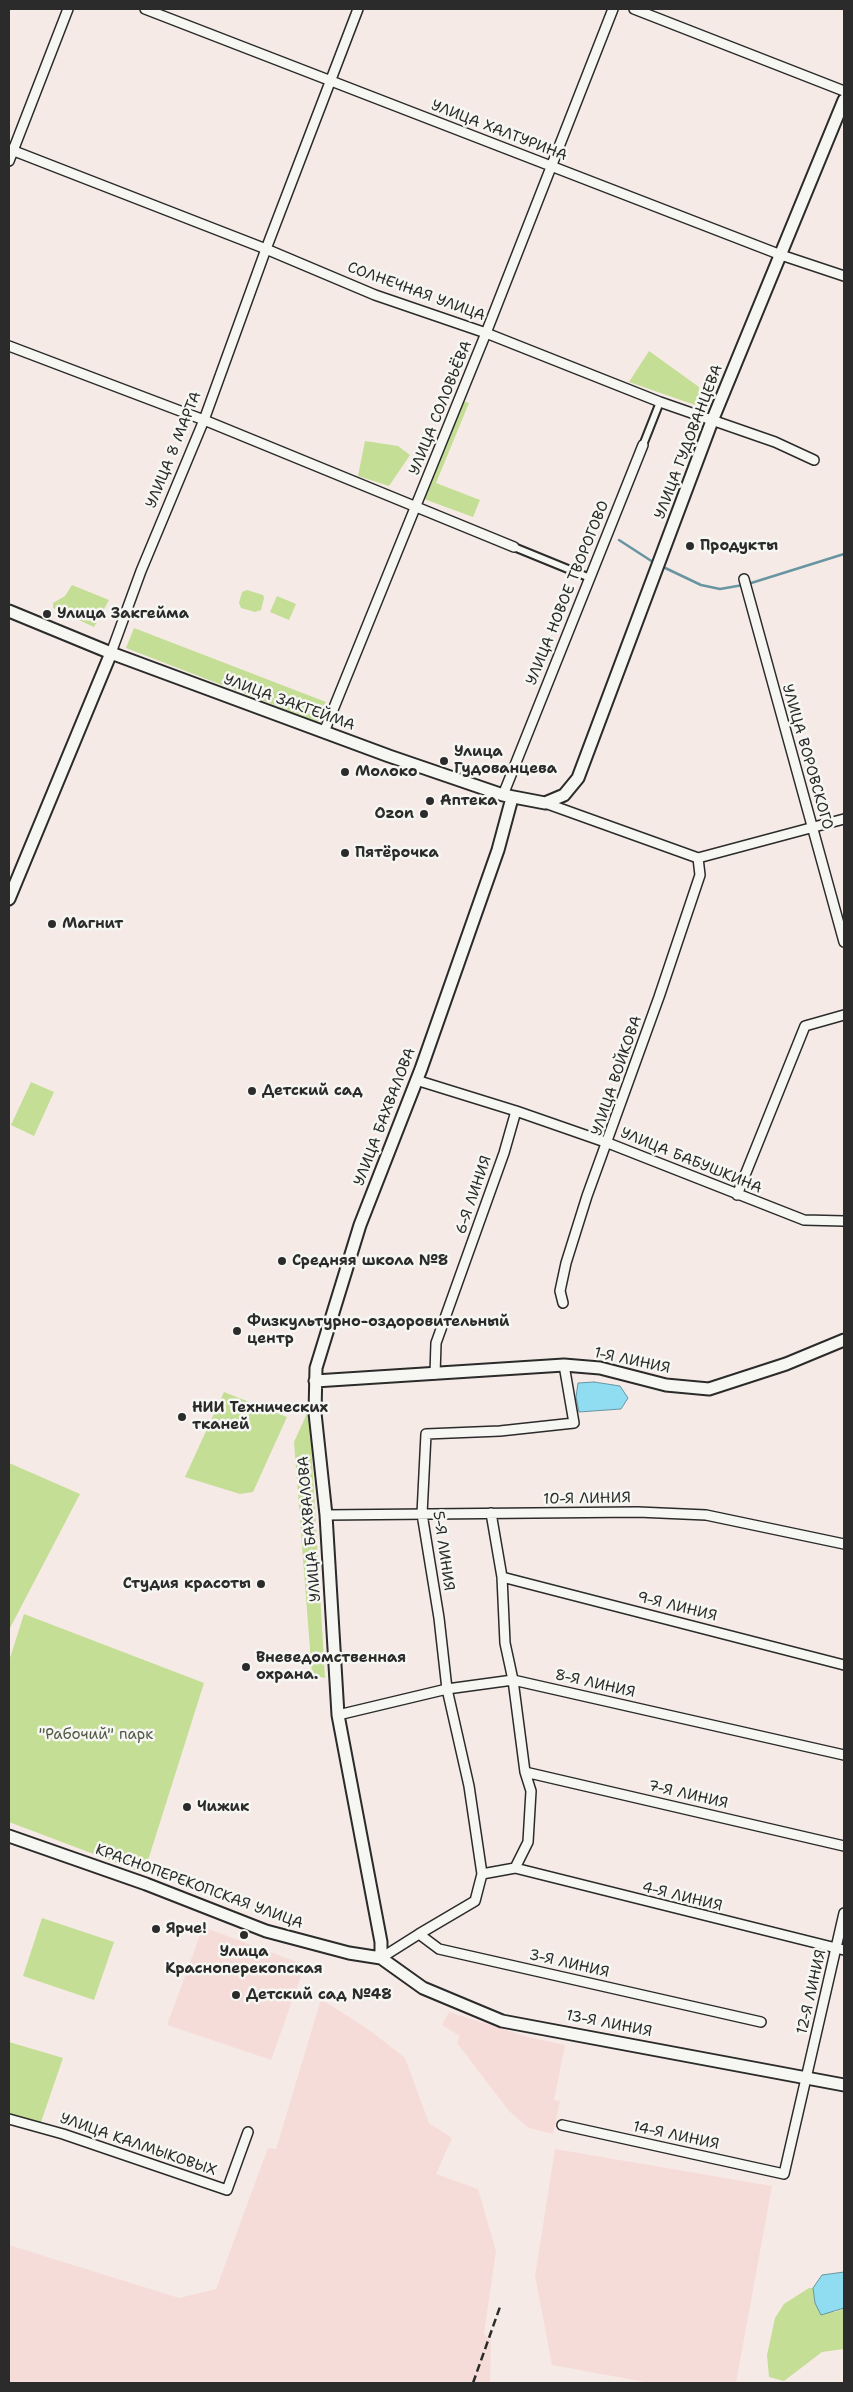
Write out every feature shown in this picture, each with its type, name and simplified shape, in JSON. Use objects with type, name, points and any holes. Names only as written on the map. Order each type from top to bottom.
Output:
[{"type":"street","points":[[9,161],[11,150],[68,9]]},
{"type":"street","name":"УЛИЦА ХАЛТУРИНА","points":[[145,9],[552,167],[844,276]]},
{"type":"street","name":"УЛИЦА 8 МАРТА","points":[[9,899],[204,420],[266,248],[358,9]]},
{"type":"street","name":"УЛИЦА СОЛОВЬЁВА","points":[[324,732],[552,167],[613,9]]},
{"type":"street","points":[[634,9],[844,91]]},
{"type":"street","name":"УЛИЦА ГУДОВАНЦЕВА","points":[[564,795],[578,778],[712,421],[844,100]]},
{"type":"street","name":"СОЛНЕЧНАЯ УЛИЦА","points":[[11,150],[266,248],[375,295],[486,332],[660,402],[775,442],[814,460]]},
{"type":"street","points":[[9,346],[204,420],[590,578]]},
{"type":"street","name":"УЛИЦА НОВОЕ ТВОРОГОВО","points":[[507,796],[590,578],[660,402]]},
{"type":"street","name":"УЛИЦА ВОРОВСКОГО","points":[[744,579],[765,661],[844,942]]},
{"type":"street","name":"УЛИЦА ЗАКГЕЙМА","points":[[9,611],[110,653],[324,732],[507,796],[545,802],[564,795]]},
{"type":"street","name":"УЛИЦА БАХВАЛОВА","points":[[381,1958],[381,1942],[338,1715],[326,1515],[315,1413],[316,1368],[360,1225],[416,1080],[498,850],[507,796]]},
{"type":"street","points":[[545,802],[698,858],[844,818]]},
{"type":"street","name":"УЛИЦА ВОЙКОВА","points":[[563,1303],[560,1291],[566,1263],[587,1196],[608,1143],[700,875],[698,858]]},
{"type":"street","points":[[737,1195],[805,1026],[844,1014]]},
{"type":"street","name":"УЛИЦА БАБУШКИНА","points":[[416,1080],[516,1111],[608,1143],[804,1220],[844,1221]]},
{"type":"street","name":"6-Я ЛИНИЯ","points":[[435,1374],[436,1343],[516,1111]]},
{"type":"street","name":"1-Я ЛИНИЯ","points":[[315,1381],[564,1365],[600,1368],[666,1385],[709,1389],[786,1364],[844,1340]]},
{"type":"street","name":"5-Я ЛИНИЯ","points":[[482,1874],[469,1786],[447,1689],[439,1618],[422,1514],[426,1434],[500,1431],[574,1422],[564,1365]]},
{"type":"street","name":"10-Я ЛИНИЯ","points":[[326,1515],[638,1512],[706,1515],[844,1544]]},
{"type":"street","points":[[381,1958],[475,1902],[482,1874],[515,1868],[528,1842],[531,1791],[525,1772],[513,1680],[505,1643],[502,1577],[491,1513]]},
{"type":"street","name":"9-Я ЛИНИЯ","points":[[502,1577],[844,1665]]},
{"type":"street","name":"8-Я ЛИНИЯ","points":[[338,1715],[447,1689],[513,1680],[844,1755]]},
{"type":"street","name":"7-Я ЛИНИЯ","points":[[525,1772],[844,1846]]},
{"type":"street","name":"КРАСНОПЕРЕКОПСКАЯ УЛИЦА","points":[[9,1836],[146,1884],[266,1931],[349,1953],[381,1958]]},
{"type":"street","name":"4-Я ЛИНИЯ","points":[[515,1868],[528,1873],[840,1950]]},
{"type":"street","name":"12-Я ЛИНИЯ","points":[[784,2174],[840,1950],[844,1912]]},
{"type":"street","name":"3-Я ЛИНИЯ","points":[[419,1934],[439,1949],[761,2022]]},
{"type":"street","name":"13-Я ЛИНИЯ","points":[[381,1958],[423,1988],[502,2020],[844,2085]]},
{"type":"street","name":"УЛИЦА КАЛМЫКОВЫХ","points":[[9,2118],[63,2134],[227,2190],[248,2132]]},
{"type":"street","name":"14-Я ЛИНИЯ","points":[[562,2125],[784,2174]]},
{"type":"shaded area","name":"Детский сад №48","points":[[203,1927],[305,1965],[271,2060],[167,2025]]},
{"type":"shaded area","points":[[321,1999],[372,2032],[405,2058],[429,2123],[452,2138],[436,2174],[478,2189],[496,2251],[484,2334],[491,2341],[490,2383],[9,2383],[9,2245],[179,2298],[216,2289],[268,2148],[276,2149]]},
{"type":"shaded area","points":[[449,2012],[528,2037],[565,2045],[554,2100],[560,2101],[553,2134],[529,2128],[509,2111],[457,2043],[460,2036],[442,2025]]},
{"type":"shaded area","points":[[555,2149],[772,2186],[736,2383],[650,2383],[552,2365],[535,2276]]},
{"type":"green space","points":[[649,351],[699,387],[698,406],[629,382]]},
{"type":"green space","points":[[463,401],[469,403],[436,483],[480,500],[473,517],[424,499]]},
{"type":"green space","points":[[365,441],[398,446],[410,455],[389,486],[358,476]]},
{"type":"green space","points":[[72,585],[109,600],[94,627],[53,608],[53,603],[65,596]]},
{"type":"green space","points":[[247,590],[263,595],[261,610],[255,612],[241,608],[239,603],[242,592]]},
{"type":"green space","points":[[277,596],[296,604],[289,620],[270,612]]},
{"type":"green space","points":[[134,628],[326,702],[318,722],[126,648]]},
{"type":"green space","points":[[31,1082],[54,1092],[34,1136],[11,1125]]},
{"type":"green space","points":[[224,1392],[287,1417],[253,1492],[240,1494],[185,1477]]},
{"type":"green space","points":[[309,1409],[325,1678],[312,1675],[294,1442]]},
{"type":"green space","points":[[9,1463],[80,1494],[10,1628],[9,1627]]},
{"type":"green space","name":"\"Рабочий\" парк","points":[[24,1614],[204,1683],[144,1873],[9,1822],[9,1661]]},
{"type":"green space","points":[[42,1918],[114,1942],[94,2000],[23,1976]]},
{"type":"green space","points":[[9,2042],[63,2058],[40,2125],[9,2115]]},
{"type":"green space","points":[[809,2288],[813,2288],[815,2303],[835,2312],[844,2308],[844,2349],[822,2352],[784,2381],[769,2377],[767,2355],[775,2318],[784,2304]]},
{"type":"water","points":[[594,1382],[620,1386],[628,1398],[621,1409],[579,1412],[576,1397],[578,1383]]},
{"type":"water","points":[[844,2272],[844,2308],[821,2315],[815,2303],[813,2288],[822,2275]]},
{"type":"waterway","points":[[619,540],[656,564]]},
{"type":"waterway","points":[[748,584],[844,554]]},
{"type":"waterway","points":[[661,566],[701,585],[720,589],[743,585]]},
{"type":"railway","points":[[473,2383],[501,2304]]},
{"type":"place","name":"Продукты","points":[[690,546]]},
{"type":"place","name":"Улица Закгейма","points":[[47,614]]},
{"type":"place","name":"Улица Гудованцева","points":[[444,761]]},
{"type":"place","name":"Молоко","points":[[345,772]]},
{"type":"place","name":"Аптека","points":[[430,801]]},
{"type":"place","name":"Ozon","points":[[424,814]]},
{"type":"place","name":"Пятёрочка","points":[[345,853]]},
{"type":"place","name":"Магнит","points":[[52,924]]},
{"type":"place","name":"Детский сад","points":[[252,1091]]},
{"type":"place","name":"Средняя школа №8","points":[[282,1261]]},
{"type":"place","name":"Физкультурно-оздоровительный центр","points":[[237,1331]]},
{"type":"place","name":"НИИ Технических тканей","points":[[182,1417]]},
{"type":"place","name":"Студия красоты","points":[[261,1584]]},
{"type":"place","name":"Вневедомственная охрана.","points":[[246,1667]]},
{"type":"place","name":"Чижик","points":[[187,1807]]},
{"type":"place","name":"Ярче!","points":[[156,1929]]},
{"type":"place","name":"Улица Красноперекопская","points":[[244,1935]]},
{"type":"place","name":"Детский сад №48","points":[[236,1995]]}]
